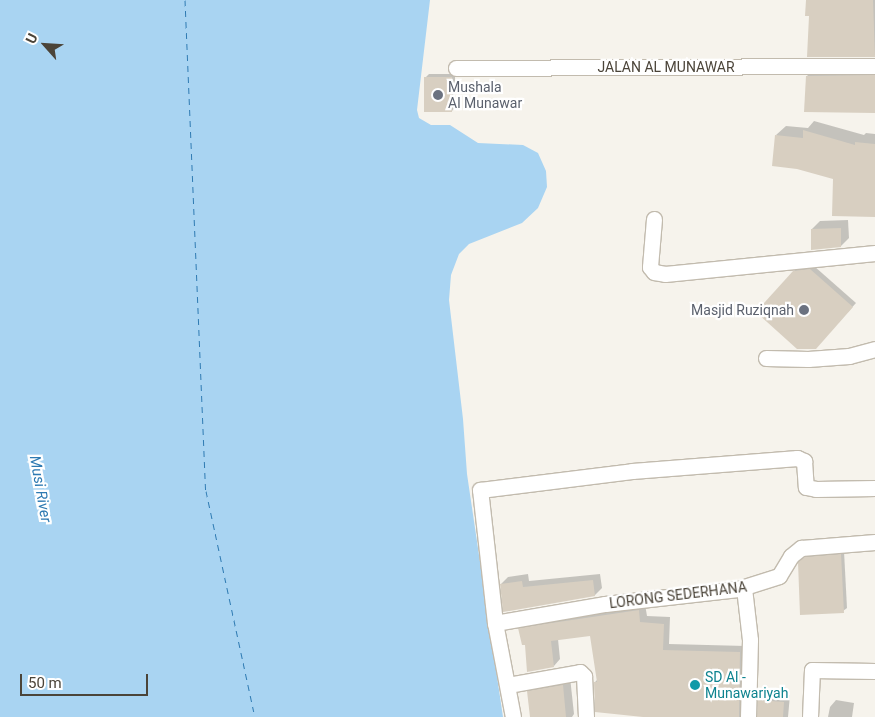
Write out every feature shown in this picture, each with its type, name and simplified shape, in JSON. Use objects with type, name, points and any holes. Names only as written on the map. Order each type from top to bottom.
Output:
[{"type":"street","name":"JALAN AL MUNAWAR","points":[[456,68],[875,66]]},
{"type":"street","points":[[654,219],[650,266],[654,272],[665,274],[875,253]]},
{"type":"street","points":[[766,358],[808,359],[848,356],[875,349]]},
{"type":"street","points":[[514,717],[495,623],[480,490],[632,471],[797,458],[804,461],[806,487],[816,489],[875,488]]},
{"type":"street","name":"LORONG SEDERHANA","points":[[495,623],[605,604],[744,588],[779,576],[791,556],[801,548],[875,542]]},
{"type":"street","points":[[744,588],[750,640],[748,717]]},
{"type":"street","points":[[810,717],[812,670],[875,671]]},
{"type":"street","points":[[508,685],[580,672],[584,676],[586,717]]},
{"type":"water","name":"Musi River","points":[[0,0],[430,0],[417,110],[419,118],[431,125],[450,125],[478,143],[523,145],[538,153],[546,171],[547,187],[538,208],[522,223],[469,244],[459,254],[451,275],[449,300],[463,419],[467,474],[503,717],[0,717]]},
{"type":"building","points":[[806,0],[873,0],[875,57],[807,57],[809,16],[805,16]]},
{"type":"building","points":[[875,75],[875,113],[804,112],[806,76]]},
{"type":"building","name":"Mushala Al Munawar","points":[[424,77],[452,77],[452,112],[424,112]]},
{"type":"building","points":[[803,130],[855,145],[855,142],[875,144],[875,217],[832,216],[833,179],[797,169],[772,166],[775,135],[803,138]]},
{"type":"building","points":[[841,228],[841,247],[811,250],[811,229]]},
{"type":"building","name":"Masjid Ruziqnah","points":[[810,269],[853,307],[816,349],[797,349],[756,312],[793,271]]},
{"type":"building","points":[[841,554],[844,613],[800,615],[798,562],[805,557]]},
{"type":"building","points":[[593,580],[595,596],[503,612],[500,584],[522,581],[523,587]]},
{"type":"building","points":[[639,610],[640,622],[664,624],[663,650],[740,652],[739,717],[643,717],[595,712],[594,682],[597,682],[590,636],[551,641],[554,667],[527,672],[525,645],[522,645],[518,628]]},
{"type":"building","points":[[563,685],[566,717],[530,717],[527,691]]},
{"type":"building","points":[[758,700],[784,702],[783,717],[757,717]]},
{"type":"ferry route","points":[[185,0],[206,491],[255,717]]},
{"type":"place","name":"Mushala Al Munawar","points":[[438,95]]},
{"type":"place","name":"Masjid Ruziqnah","points":[[804,310]]},
{"type":"place","name":"SD Al - Munawariyah","points":[[695,685]]}]
